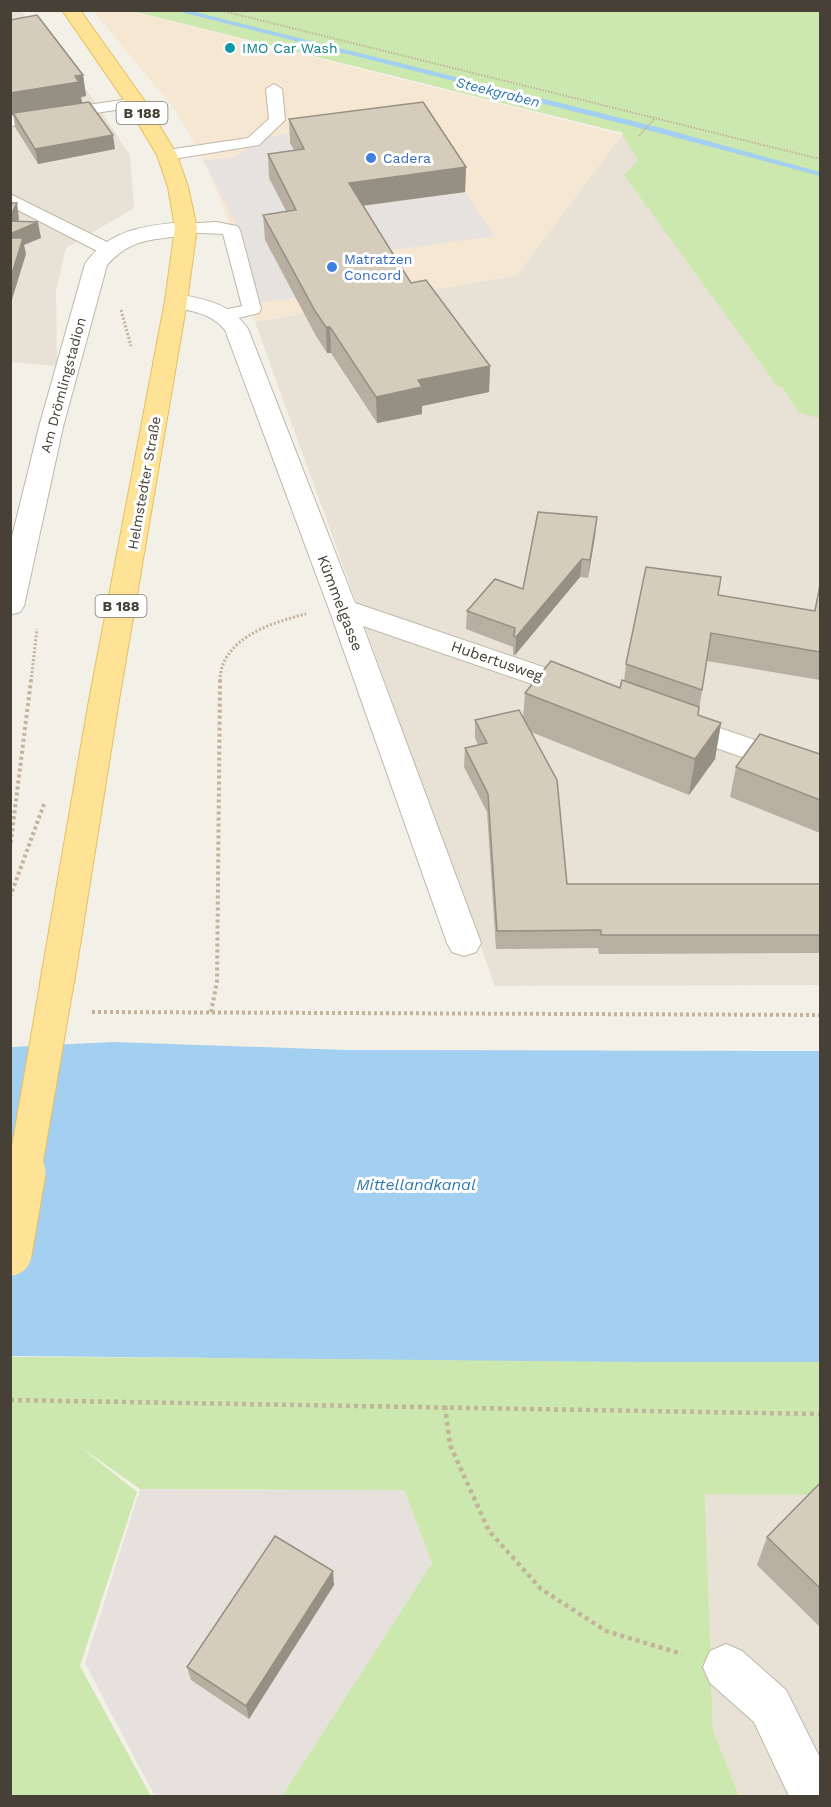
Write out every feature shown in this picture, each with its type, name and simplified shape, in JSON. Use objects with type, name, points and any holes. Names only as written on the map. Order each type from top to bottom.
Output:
[{"type":"main road","name":"Helmstedter Straße","points":[[10,1254],[103,706],[177,301],[186,228],[178,187],[167,155],[136,103],[71,10]]},
{"type":"street","points":[[107,249],[126,238],[149,231],[186,228]]},
{"type":"street","name":"Am Drömlingstadion","points":[[10,606],[54,417],[96,264],[107,249]]},
{"type":"street","points":[[177,301],[209,306],[226,315]]},
{"type":"street","name":"Kümmelgasse","points":[[226,315],[236,329],[343,609],[464,943]]},
{"type":"street","name":"Hubertusweg","points":[[343,609],[609,700]]},
{"type":"street","points":[[654,716],[820,773]]},
{"type":"street","points":[[726,1667],[770,1706],[814,1797]]},
{"type":"lane","points":[[167,155],[253,142],[277,120],[274,88]]},
{"type":"lane","points":[[10,121],[136,103]]},
{"type":"lane","points":[[10,199],[107,249]]},
{"type":"lane","points":[[186,228],[216,227],[231,230],[252,309],[226,315]]},
{"type":"path","points":[[219,10],[820,159]]},
{"type":"path","points":[[639,136],[655,118]]},
{"type":"path","points":[[211,1012],[217,982],[220,669],[240,641],[277,621],[343,609]]},
{"type":"path","points":[[81,1012],[820,1015]]},
{"type":"path","points":[[10,1400],[820,1414]]},
{"type":"path","points":[[444,1406],[450,1445],[489,1531],[541,1589],[606,1631],[726,1667]]},
{"type":"shaded area","points":[[10,11],[21,11],[91,96],[130,155],[134,208],[66,248],[56,290],[57,366],[11,362]]},
{"type":"shaded area","points":[[129,11],[622,135],[517,275],[255,322],[243,286],[233,231],[207,167],[176,111],[95,13]]},
{"type":"shaded area","points":[[287,134],[290,143],[346,208],[465,192],[494,236],[377,252],[295,298],[240,305],[226,234],[240,232],[203,160],[232,158],[268,137]]},
{"type":"shaded area","points":[[622,135],[797,411],[820,419],[820,985],[495,986],[255,322],[517,275]]},
{"type":"shaded area","points":[[140,1489],[404,1490],[432,1563],[282,1796],[159,1796],[153,1793],[85,1663]]},
{"type":"shaded area","points":[[705,1494],[820,1495],[820,1796],[739,1796],[713,1730]]},
{"type":"green space","points":[[132,11],[820,11],[820,419],[798,412],[782,387],[778,387],[624,175],[638,160],[622,135],[623,133]]},
{"type":"green space","points":[[11,1357],[820,1360],[820,1495],[705,1494],[713,1730],[739,1796],[282,1796],[432,1563],[404,1490],[140,1489],[79,1446],[137,1492],[80,1666],[151,1796],[11,1796]]},
{"type":"water","name":"Mittellandkanal","points":[[113,1042],[346,1050],[820,1051],[820,1362],[11,1356],[11,1047]]},
{"type":"building","points":[[37,15],[83,75],[75,76],[79,82],[10,93],[10,20]]},
{"type":"building","points":[[89,102],[113,135],[35,149],[13,113]]},
{"type":"building","points":[[423,102],[466,167],[349,183],[411,283],[426,280],[490,366],[418,380],[422,387],[376,397],[330,327],[326,327],[315,311],[263,215],[296,210],[268,154],[304,149],[289,119]]},
{"type":"building","points":[[10,203],[17,203],[10,217]]},
{"type":"building","points":[[10,221],[38,222],[10,234]]},
{"type":"building","points":[[10,238],[23,238],[10,280]]},
{"type":"building","points":[[538,512],[597,517],[590,560],[582,559],[516,637],[514,636],[515,628],[467,611],[495,579],[523,589]]},
{"type":"building","points":[[646,567],[721,577],[718,595],[815,611],[820,585],[820,652],[711,633],[702,690],[626,664]]},
{"type":"building","points":[[551,661],[620,688],[622,680],[699,707],[698,715],[721,723],[695,759],[525,693]]},
{"type":"building","points":[[519,710],[557,780],[567,884],[820,884],[820,935],[601,935],[601,930],[497,931],[488,794],[465,748],[487,743],[475,720]]},
{"type":"building","points":[[760,734],[820,754],[820,800],[736,767]]},
{"type":"building","points":[[820,1483],[820,1588],[767,1537]]},
{"type":"building","points":[[275,1536],[333,1571],[246,1706],[187,1667]]},
{"type":"waterway","name":"Steekgraben","points":[[176,10],[658,130],[820,174]]},
{"type":"place","name":"IMO Car Wash","points":[[230,48]]},
{"type":"place","name":"Cadera","points":[[371,158]]},
{"type":"place","name":"Matratzen Concord","points":[[332,267]]}]
